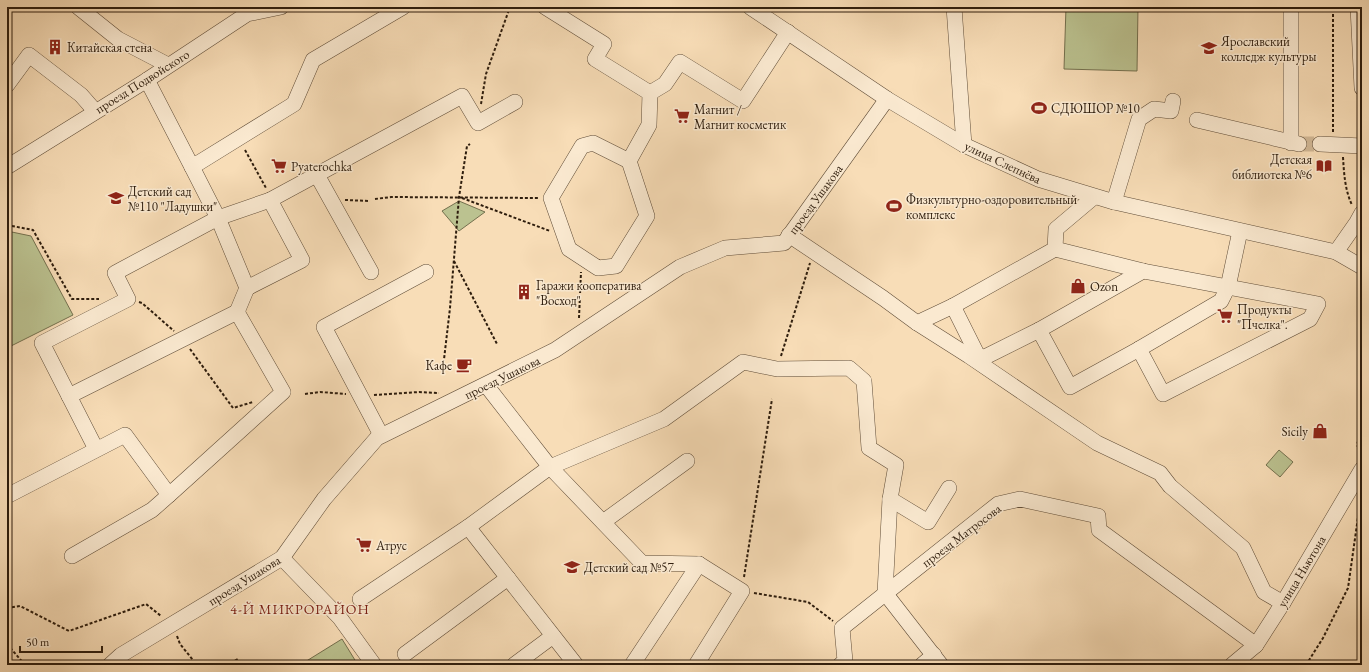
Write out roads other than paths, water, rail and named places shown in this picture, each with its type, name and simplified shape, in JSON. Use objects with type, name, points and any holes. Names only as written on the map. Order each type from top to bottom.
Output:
[{"type":"street","points":[[78,7],[118,39],[168,65]]},
{"type":"street","name":"проезд Подвойского","points":[[7,167],[146,80],[247,14],[281,7]]},
{"type":"street","points":[[192,167],[294,104],[313,60],[403,7]]},
{"type":"street","points":[[545,7],[604,44],[595,59],[650,93]]},
{"type":"street","points":[[954,7],[964,145]]},
{"type":"street","points":[[1197,120],[1295,144],[1291,7]]},
{"type":"street","points":[[1358,7],[1362,88]]},
{"type":"street","name":"улица Слепнёва","points":[[756,8],[788,32],[887,98],[964,145],[1038,179],[1114,202],[1336,252],[1362,267]]},
{"type":"street","points":[[650,93],[665,84],[680,62],[743,101],[788,32]]},
{"type":"street","points":[[7,85],[29,55],[81,95],[95,111]]},
{"type":"street","points":[[146,80],[218,218],[247,288]]},
{"type":"street","points":[[629,161],[592,143],[582,146],[551,198],[568,249],[598,268],[616,266],[648,216],[629,161],[649,125],[650,93]]},
{"type":"street","points":[[96,449],[42,343],[128,299],[114,273],[218,218],[270,200],[462,96],[478,123],[515,102]]},
{"type":"street","name":"проезд Ушакова","points":[[110,665],[122,655],[282,558],[324,499],[381,435],[555,350],[680,267],[725,248],[784,243],[887,98]]},
{"type":"street","points":[[1114,202],[1139,119],[1154,109],[1171,111],[1173,101]]},
{"type":"street","points":[[1320,144],[1362,146]]},
{"type":"street","points":[[317,175],[371,272]]},
{"type":"street","points":[[1055,249],[1056,229],[1094,197]]},
{"type":"street","points":[[68,396],[237,312],[247,288],[302,260],[270,200]]},
{"type":"street","points":[[1336,252],[1357,222],[1358,211]]},
{"type":"street","points":[[1040,330],[1070,387],[1221,301],[1228,287],[1240,231]]},
{"type":"street","points":[[790,235],[883,298],[916,323],[968,356],[1097,443],[1160,473],[1170,486],[1243,548],[1264,592],[1283,603]]},
{"type":"street","points":[[916,323],[953,306],[1055,249],[1143,271],[1318,304],[1310,319],[1163,394],[1139,349]]},
{"type":"street","points":[[953,306],[977,354],[983,358],[1040,330],[1143,271]]},
{"type":"street","points":[[381,435],[324,327],[426,272]]},
{"type":"street","points":[[72,556],[152,510],[282,392],[237,312]]},
{"type":"street","points":[[360,599],[468,527],[550,467],[664,419],[743,362],[777,369],[849,368],[864,381],[869,448],[896,465],[890,499],[885,593],[938,660],[922,665]]},
{"type":"street","points":[[486,385],[550,467],[642,563],[699,564],[742,591],[696,665]]},
{"type":"street","points":[[7,496],[125,435],[169,495]]},
{"type":"street","points":[[603,522],[687,461]]},
{"type":"street","name":"улица Ньютона","points":[[1232,665],[1256,645],[1283,603],[1362,469]]},
{"type":"street","points":[[890,499],[928,522],[949,488]]},
{"type":"street","name":"проезд Матросова","points":[[840,665],[845,661],[842,628],[998,504],[1020,499],[1098,516],[1099,530],[1256,645]]},
{"type":"street","points":[[468,527],[576,665]]},
{"type":"street","points":[[282,558],[340,618],[374,665]]},
{"type":"street","points":[[632,665],[699,564]]},
{"type":"street","points":[[405,654],[508,578]]},
{"type":"street","points":[[514,665],[554,636]]},
{"type":"tunnel","points":[[1299,144],[1320,144]]},
{"type":"place","name":"Китайская стена","points":[[55,47]]},
{"type":"place","name":"Ярославский колледж культуры","points":[[1209,48]]},
{"type":"place","name":"СДЮШОР №10","points":[[1039,108]]},
{"type":"place","name":"Магнит / Магнит косметик","points":[[682,116]]},
{"type":"place","name":"Pyaterochka","points":[[279,166]]},
{"type":"place","name":"Детская библиотека №6","points":[[1324,166]]},
{"type":"place","name":"Детский сад №110 \"Ладушки\"","points":[[116,198]]},
{"type":"place","name":"Физкультурно-оздоровительный комплекс","points":[[894,206]]},
{"type":"place","name":"Ozon","points":[[1078,286]]},
{"type":"place","name":"Гаражи кооператива \"Восход\"","points":[[524,292]]},
{"type":"place","name":"Продукты \"Пчелка\".","points":[[1225,316]]},
{"type":"place","name":"Кафе","points":[[464,365]]},
{"type":"place","name":"Sicily","points":[[1320,431]]},
{"type":"place","name":"Атрус","points":[[364,545]]},
{"type":"place","name":"Детский сад №57","points":[[572,567]]},
{"type":"district","name":"4-Й МИКРОРАЙОН","points":[[300,609]]}]
